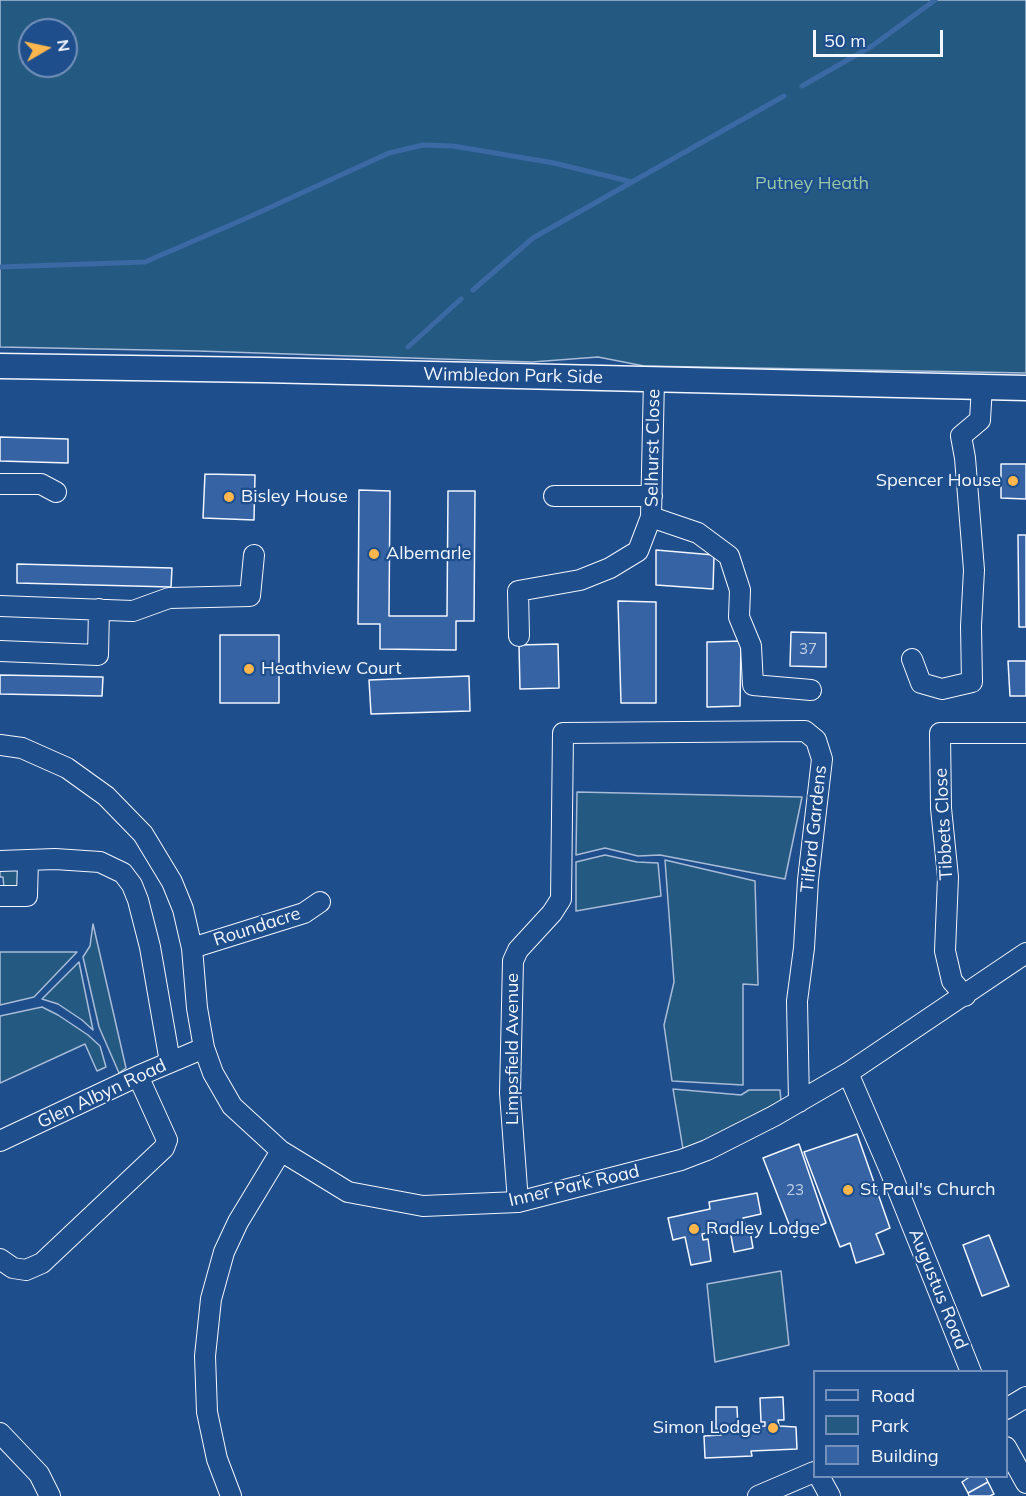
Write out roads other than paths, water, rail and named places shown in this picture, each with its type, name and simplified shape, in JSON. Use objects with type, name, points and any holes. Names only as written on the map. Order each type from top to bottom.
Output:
[{"type":"main road","name":"Wimbledon Park Side","points":[[0,366],[1026,388]]},
{"type":"street","name":"Selhurst Close","points":[[519,636],[518,591],[580,580],[610,568],[638,551],[651,517],[654,380]]},
{"type":"street","points":[[912,659],[921,683],[942,689],[972,682],[971,626],[974,570],[965,458],[961,436],[980,420],[982,386]]},
{"type":"street","points":[[0,484],[41,484],[56,492]]},
{"type":"street","points":[[554,496],[652,496]]},
{"type":"street","name":"Selhurst Close","points":[[651,517],[699,533],[729,556],[740,590],[739,617],[751,646],[753,685],[811,690]]},
{"type":"street","points":[[0,606],[133,611],[169,598],[250,596],[254,555]]},
{"type":"street","points":[[0,651],[98,655],[99,609]]},
{"type":"street","name":"Tilford Gardens","points":[[563,733],[805,731],[816,740],[822,759],[797,1001],[799,1102]]},
{"type":"street","name":"Limpsfield Avenue","points":[[518,1202],[510,1093],[513,961],[518,950],[552,913],[561,899],[563,733]]},
{"type":"street","name":"Tibbets Close","points":[[965,996],[952,981],[945,951],[948,877],[942,808],[940,733],[1026,733]]},
{"type":"street","name":"Inner Park Road","points":[[0,745],[22,748],[67,768],[106,796],[143,834],[172,882],[183,909],[192,948],[197,1008],[204,1048],[213,1073],[232,1106],[281,1151],[348,1192],[423,1206],[518,1202],[681,1160],[707,1150],[799,1102],[848,1073],[1026,953]]},
{"type":"street","points":[[0,861],[55,859],[100,862],[123,873],[132,885],[150,947],[170,1062]]},
{"type":"street","points":[[0,896],[27,896],[28,860]]},
{"type":"street","name":"Roundacre","points":[[192,948],[304,913],[320,902]]},
{"type":"street","name":"Glen Albyn Road","points":[[0,1141],[138,1076],[204,1048]]},
{"type":"street","name":"Augustus Road","points":[[848,1073],[971,1370]]},
{"type":"street","points":[[0,1259],[12,1268],[26,1270],[42,1263],[164,1148],[167,1140],[138,1076]]},
{"type":"street","points":[[231,1496],[217,1459],[207,1412],[205,1356],[211,1299],[224,1252],[238,1222],[281,1151]]},
{"type":"street","points":[[1008,1408],[1026,1397]]},
{"type":"street","points":[[0,1433],[39,1474],[50,1496]]},
{"type":"street","points":[[1008,1451],[1026,1483]]},
{"type":"street","points":[[758,1496],[813,1472]]},
{"type":"street","points":[[820,1478],[830,1496]]},
{"type":"waterway","points":[[802,86],[872,46],[935,0]]},
{"type":"waterway","points":[[473,290],[533,238],[784,96]]},
{"type":"waterway","points":[[0,267],[145,262],[389,153],[423,145],[453,146],[554,163],[632,182]]},
{"type":"waterway","points":[[408,347],[461,299]]},
{"type":"place","name":"Spencer House","points":[[1013,481]]},
{"type":"place","name":"Bisley House","points":[[229,497]]},
{"type":"place","name":"Albemarle","points":[[374,554]]},
{"type":"place","name":"Heathview Court","points":[[249,669]]},
{"type":"place","name":"St Paul's Church","points":[[848,1190]]},
{"type":"place","name":"Radley Lodge","points":[[694,1229]]},
{"type":"place","name":"Simon Lodge","points":[[773,1428]]},
{"type":"park label","name":"Putney Heath","points":[[812,184]]}]
